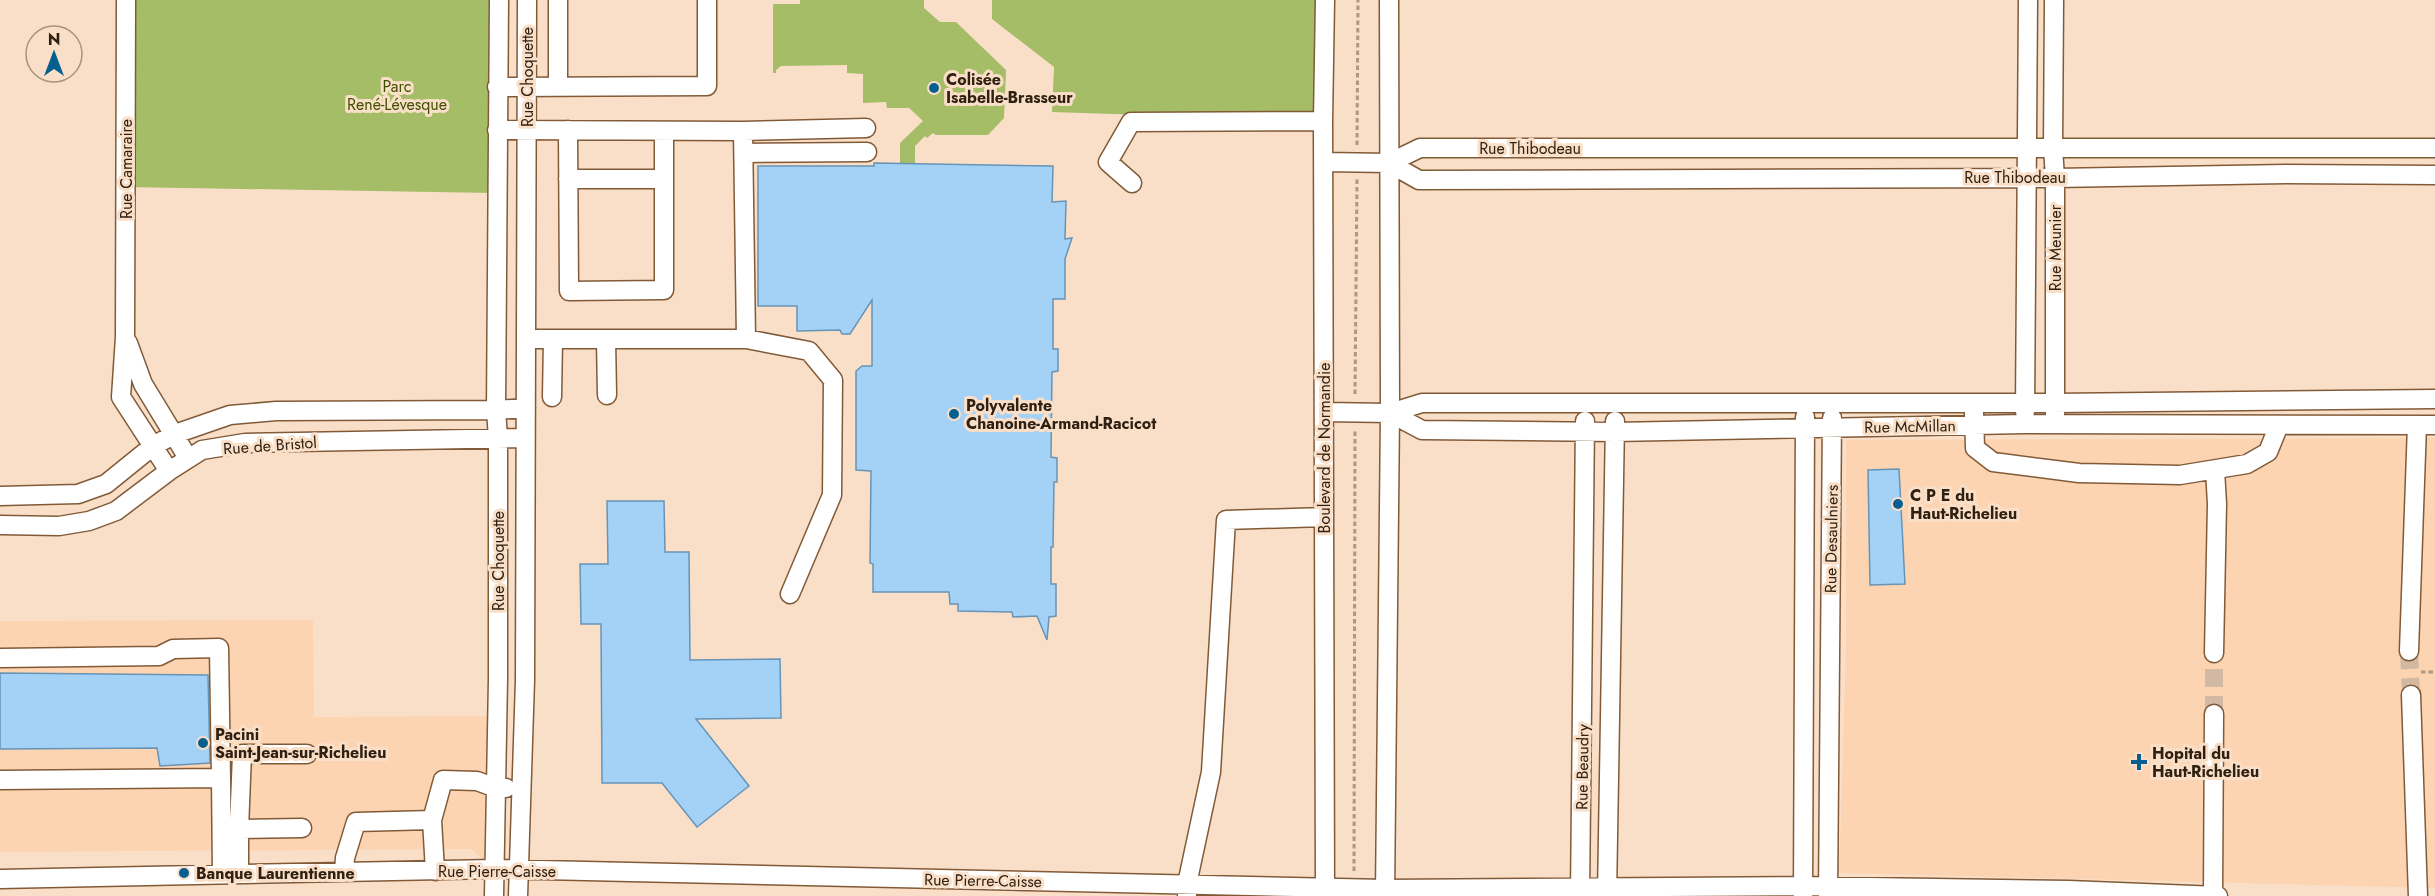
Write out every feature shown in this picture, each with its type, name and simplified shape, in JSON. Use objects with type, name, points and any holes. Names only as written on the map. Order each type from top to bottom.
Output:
[{"type":"street","name":"Rue Camaraire","points":[[126,0],[125,337],[121,397],[169,471]]},
{"type":"street","name":"Rue Choquette","points":[[494,896],[498,680],[496,410],[499,0]]},
{"type":"street","name":"Rue Choquette","points":[[518,896],[525,680],[527,0]]},
{"type":"street","points":[[558,0],[558,87]]},
{"type":"street","points":[[497,87],[707,86],[707,0]]},
{"type":"street","name":"Boulevard de Normandie","points":[[1325,0],[1323,121],[1325,892]]},
{"type":"street","points":[[1385,892],[1390,413],[1389,0]]},
{"type":"street","name":"Rue Meunier","points":[[2025,424],[2028,0]]},
{"type":"street","name":"Rue Meunier","points":[[2054,0],[2055,425]]},
{"type":"street","points":[[1132,183],[1108,162],[1131,122],[1323,121]]},
{"type":"street","points":[[497,130],[743,131],[866,128]]},
{"type":"street","points":[[568,130],[569,291],[664,290],[664,130]]},
{"type":"street","points":[[743,131],[746,339]]},
{"type":"street","points":[[2286,147],[2286,174]]},
{"type":"street","name":"Rue Thibodeau","points":[[1324,162],[1389,163],[1420,148],[2435,148]]},
{"type":"street","points":[[1745,179],[1746,149]]},
{"type":"street","points":[[744,153],[867,152]]},
{"type":"street","name":"Rue Thibodeau","points":[[1389,163],[1419,180],[2435,175]]},
{"type":"street","points":[[568,179],[664,179]]},
{"type":"street","points":[[497,226],[527,226]]},
{"type":"street","name":"Rue Camaraire","points":[[125,337],[143,384],[188,458]]},
{"type":"street","points":[[526,339],[746,339],[809,351],[833,380],[832,495],[790,594]]},
{"type":"street","points":[[552,397],[553,339]]},
{"type":"street","points":[[606,339],[607,396]]},
{"type":"street","name":"Rue McMillan","points":[[1324,412],[1390,413],[1422,403],[1615,405],[2435,399]]},
{"type":"street","name":"Rue Desaulniers","points":[[1803,891],[1805,403]]},
{"type":"street","points":[[1973,403],[1975,448],[1993,462],[2079,473],[2180,475],[2247,464],[2268,452],[2279,425]]},
{"type":"street","name":"Rue Beaudry","points":[[1580,892],[1585,404]]},
{"type":"street","name":"Rue Desaulniers","points":[[1828,892],[1833,404]]},
{"type":"street","name":"Rue Beaudry","points":[[1607,892],[1613,638],[1615,405]]},
{"type":"street","name":"Rue de Bristol","points":[[0,496],[78,494],[106,484],[153,447],[175,434],[230,415],[276,411],[526,408]]},
{"type":"street","name":"Rue McMillan","points":[[1390,413],[1422,430],[1615,432],[1975,424],[2426,425]]},
{"type":"street","points":[[2409,651],[2426,425]]},
{"type":"street","name":"Rue de Bristol","points":[[0,525],[59,526],[89,521],[116,511],[169,471],[202,450],[245,443],[525,438]]},
{"type":"street","points":[[2214,653],[2217,504],[2215,470]]},
{"type":"street","points":[[1187,890],[1211,772],[1226,520],[1324,517]]},
{"type":"street","points":[[1583,638],[1613,638]]},
{"type":"street","points":[[0,658],[159,656],[173,649],[219,648],[221,778],[231,874]]},
{"type":"street","points":[[1805,675],[1829,675]]},
{"type":"street","points":[[498,680],[525,680]]},
{"type":"street","points":[[2411,695],[2418,896]]},
{"type":"street","points":[[2213,896],[2214,714]]},
{"type":"street","points":[[231,874],[239,829],[242,754],[307,754]]},
{"type":"street","points":[[0,780],[221,778]]},
{"type":"street","points":[[435,870],[432,820],[443,780],[477,781],[496,788],[523,788]]},
{"type":"street","points":[[344,872],[345,858],[356,822],[432,820]]},
{"type":"street","points":[[239,829],[302,828]]},
{"type":"street","name":"Rue Pierre-Caisse","points":[[0,879],[494,869],[875,887],[1325,892],[1354,888],[1385,892],[2042,892],[2218,896]]},
{"type":"path","points":[[1354,888],[1358,0]]},
{"type":"path","points":[[2421,672],[2435,672]]},
{"type":"shaded area","name":"Hopital du Haut-Richelieu","points":[[2435,438],[2435,888],[1839,873],[1846,651],[1846,440]]},
{"type":"shaded area","points":[[313,620],[314,717],[498,716],[494,869],[471,849],[0,852],[0,621]]},
{"type":"green space","name":"Parc René-Lévesque","points":[[126,0],[494,0],[493,193],[125,187]]},
{"type":"green space","name":"Colisée Isabelle-Brasseur","points":[[800,0],[924,0],[924,8],[940,22],[956,22],[1006,70],[1004,118],[988,135],[936,135],[933,133],[927,138],[925,136],[915,146],[915,163],[900,163],[900,143],[923,121],[909,108],[887,108],[886,102],[863,103],[863,74],[847,73],[847,65],[781,66],[776,73],[773,73],[773,4],[800,4]]},
{"type":"green space","points":[[992,0],[1332,0],[1323,121],[1052,112],[1054,67],[992,19]]},
{"type":"building","name":"Polyvalente Chanoine-Armand-Racicot","points":[[874,163],[1053,166],[1052,202],[1066,201],[1065,239],[1072,238],[1065,259],[1065,299],[1053,299],[1053,349],[1058,349],[1058,371],[1052,372],[1051,457],[1057,458],[1057,482],[1054,482],[1051,584],[1056,584],[1056,616],[1049,617],[1047,640],[1037,616],[1013,617],[1012,612],[958,611],[958,604],[950,604],[949,592],[873,592],[873,564],[870,563],[871,471],[856,470],[856,371],[862,366],[872,366],[872,300],[850,334],[842,334],[840,330],[797,331],[797,306],[758,306],[758,166],[874,166]]},
{"type":"building","points":[[1899,469],[1905,584],[1870,585],[1868,470]]},
{"type":"building","points":[[607,501],[664,501],[665,552],[689,552],[690,660],[780,659],[781,718],[696,719],[749,786],[697,827],[662,783],[602,783],[601,624],[581,624],[580,564],[608,564]]},
{"type":"building","points":[[0,673],[208,675],[210,763],[160,766],[157,748],[0,749]]},
{"type":"tunnel","points":[[2409,651],[2411,695]]},
{"type":"tunnel","points":[[2214,653],[2214,714]]},
{"type":"place","name":"Colisée Isabelle-Brasseur","points":[[934,88]]},
{"type":"place","name":"Polyvalente Chanoine-Armand-Racicot","points":[[954,414]]},
{"type":"place","name":"C P E du Haut-Richelieu","points":[[1898,504]]},
{"type":"place","name":"Pacini Saint-Jean-sur-Richelieu","points":[[203,743]]},
{"type":"place","name":"Hopital du Haut-Richelieu","points":[[2139,762]]},
{"type":"place","name":"Banque Laurentienne","points":[[184,873]]}]
